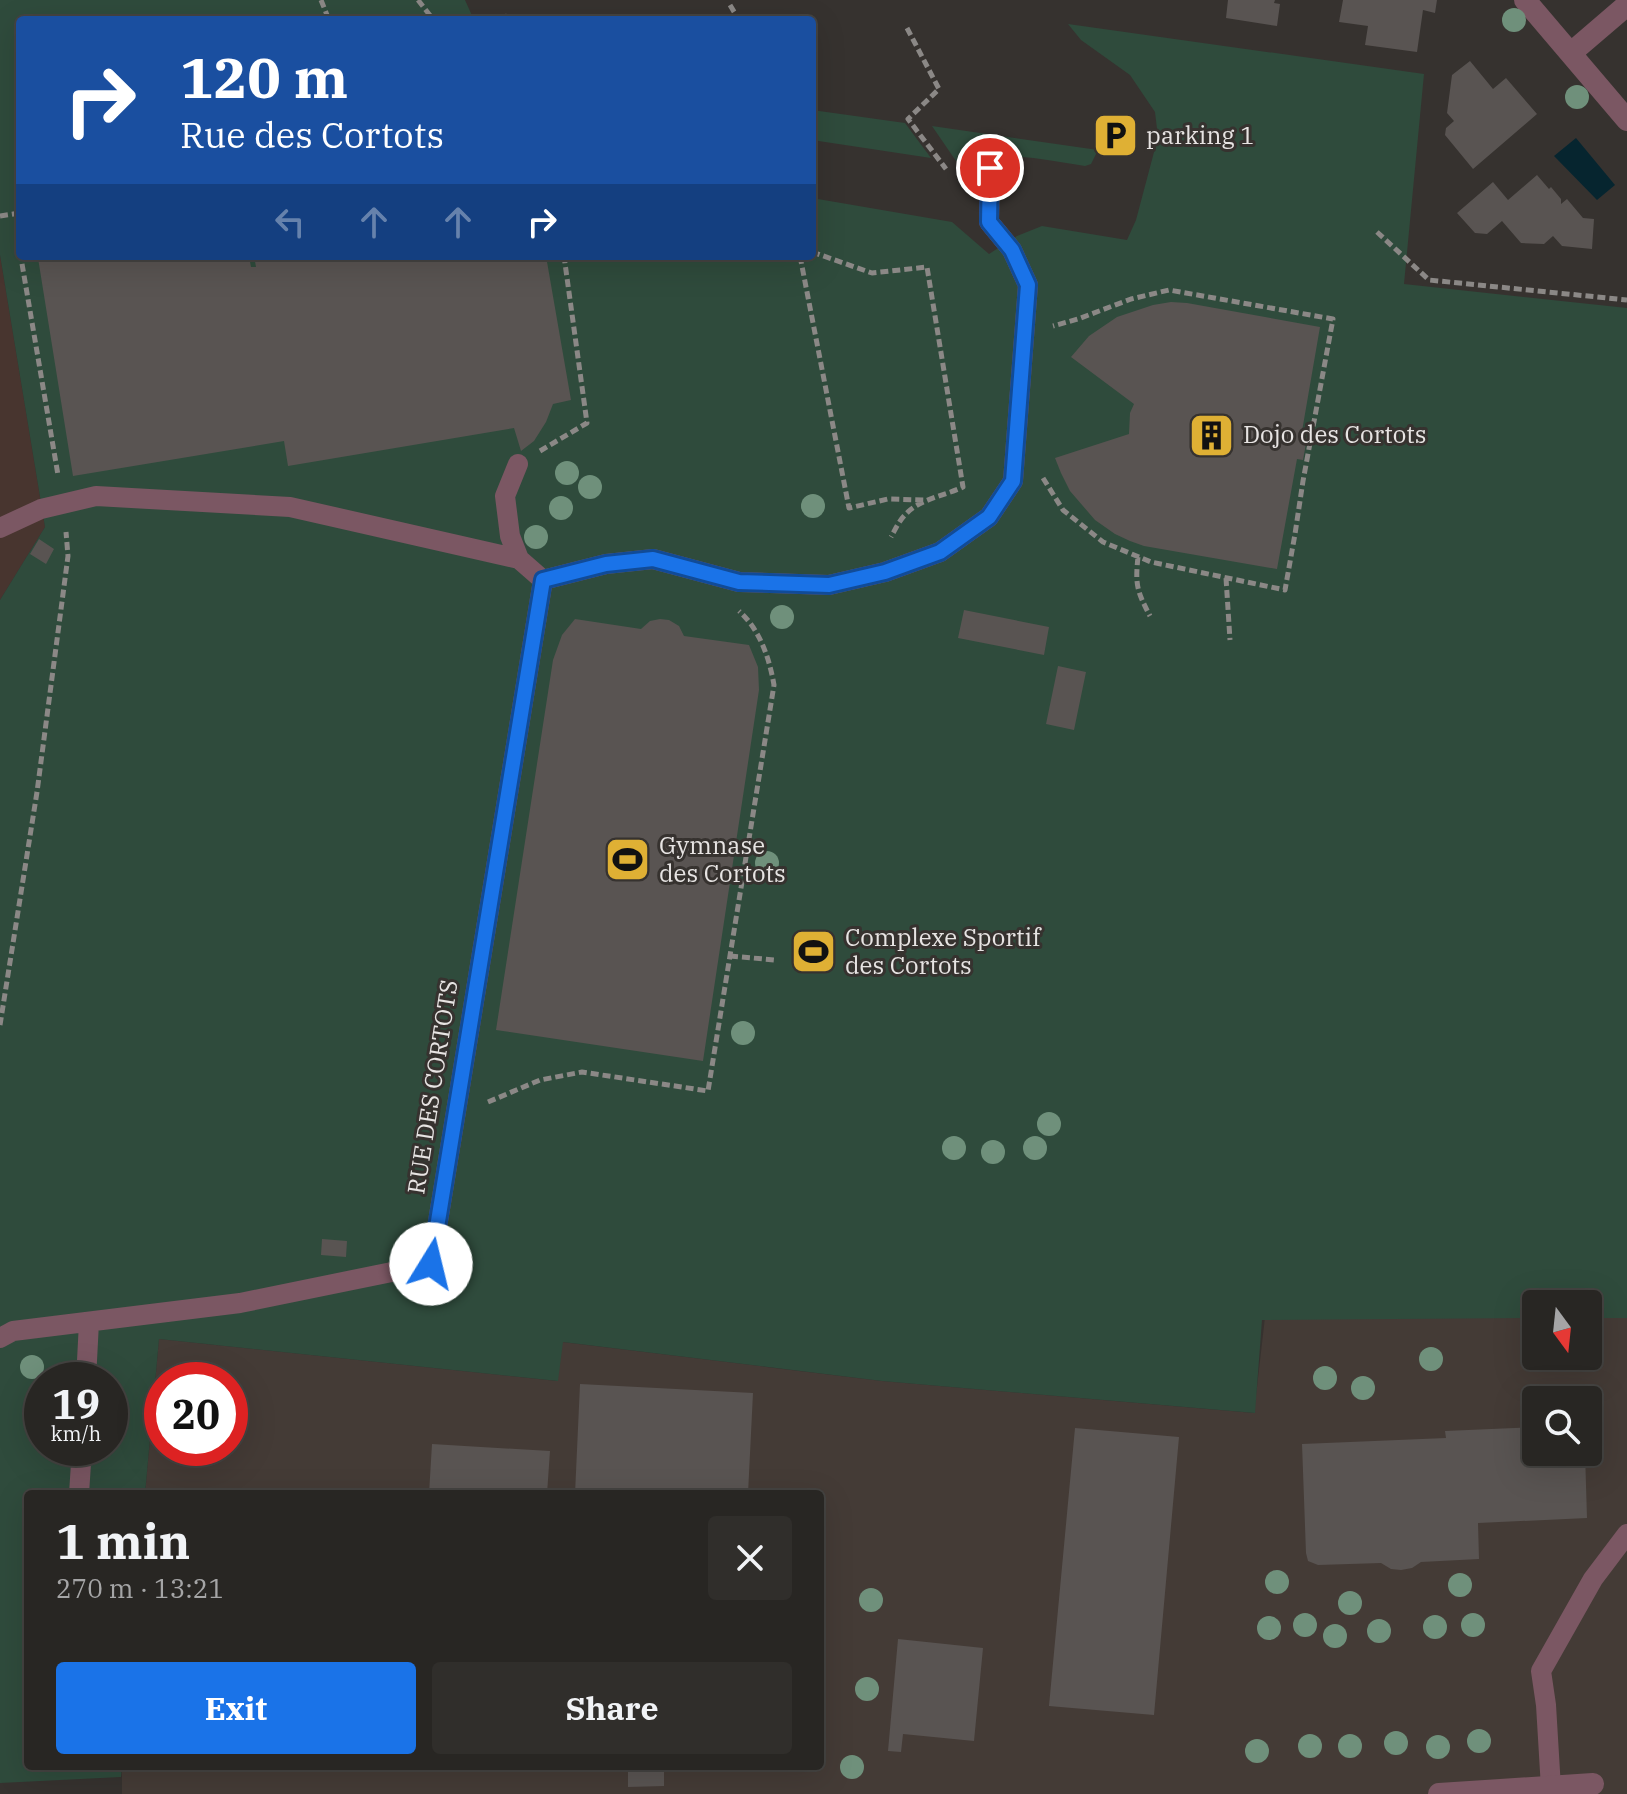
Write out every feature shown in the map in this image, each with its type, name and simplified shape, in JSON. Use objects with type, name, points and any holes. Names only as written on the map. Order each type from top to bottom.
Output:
[{"type":"street","points":[[1525,0],[1627,120]]},
{"type":"street","points":[[1571,53],[1627,5]]},
{"type":"street","points":[[1439,1794],[1593,1784]]},
{"type":"lane","points":[[518,464],[505,496],[510,536],[519,559],[543,580],[606,564],[653,559],[739,582],[829,585],[885,572],[940,552],[989,517],[1013,481],[1028,285],[1012,250],[989,222],[990,168]]},
{"type":"lane","points":[[0,528],[41,509],[96,496],[290,507],[519,559]]},
{"type":"lane","name":"RUE DES CORTOTS","points":[[0,1338],[13,1331],[240,1303],[431,1264],[543,580]]},
{"type":"lane","points":[[87,1362],[89,1322]]},
{"type":"lane","points":[[79,1490],[81,1466]]},
{"type":"lane","points":[[1551,1788],[1541,1671],[1593,1579],[1627,1534]]},
{"type":"path","points":[[418,0],[430,16]]},
{"type":"path","points":[[730,5],[737,16]]},
{"type":"path","points":[[907,28],[939,89],[908,119],[946,169]]},
{"type":"path","points":[[1377,232],[1429,280],[1627,300]]},
{"type":"path","points":[[816,253],[872,273],[927,267],[963,487],[919,503],[903,516],[883,550],[885,572]]},
{"type":"path","points":[[0,1025],[37,792],[68,556],[63,503],[21,260]]},
{"type":"path","points":[[518,464],[587,423],[565,260]]},
{"type":"path","points":[[801,260],[849,508],[888,499],[929,501]]},
{"type":"path","points":[[1016,437],[1063,510],[1103,542],[1151,562],[1285,590],[1333,319],[1169,290],[1131,299],[1025,334]]},
{"type":"path","points":[[1138,557],[1135,580],[1150,616]]},
{"type":"path","points":[[1226,578],[1230,640]]},
{"type":"path","points":[[454,1117],[540,1080],[582,1072],[708,1091],[774,685],[762,641],[735,607]]},
{"type":"path","points":[[730,956],[775,960]]},
{"type":"shaded area","points":[[0,255],[45,527],[0,600]]},
{"type":"shaded area","points":[[1265,1317],[1522,1317],[1522,1370],[1602,1370],[1602,1317],[1627,1317],[1627,1794],[122,1794],[122,1770],[824,1770],[824,1490],[145,1490],[148,1466],[248,1466],[248,1362],[157,1362],[159,1339],[557,1381],[562,1342],[882,1381],[1254,1413]]},
{"type":"green space","name":"Complexe Sportif des Cortots","points":[[0,0],[465,0],[472,16],[16,16],[16,260],[816,260],[816,199],[952,222],[989,254],[1017,236],[1042,226],[1127,240],[1136,220],[1158,137],[1155,112],[1130,75],[1081,40],[1068,24],[1424,74],[1404,284],[1627,308],[1627,1318],[1602,1318],[1602,1290],[1522,1290],[1522,1318],[1262,1320],[1255,1413],[882,1381],[563,1342],[558,1381],[159,1339],[157,1362],[144,1362],[144,1466],[148,1466],[145,1490],[24,1490],[24,1770],[122,1770],[121,1777],[0,1783],[0,600],[45,527],[0,255]]},
{"type":"green space","points":[[816,111],[905,123],[931,158],[816,141]]},
{"type":"green space","points":[[932,126],[1098,150],[1091,164],[1085,166],[1004,156],[956,161]]},
{"type":"water","points":[[1576,138],[1615,185],[1597,200],[1554,156]]},
{"type":"building","points":[[1228,0],[1275,0],[1274,3],[1280,4],[1277,26],[1226,18]]},
{"type":"building","points":[[1343,0],[1437,0],[1435,13],[1423,10],[1417,52],[1365,45],[1368,26],[1339,22]]},
{"type":"building","points":[[1470,61],[1493,89],[1506,78],[1537,114],[1473,169],[1445,135],[1446,128],[1454,121],[1447,113],[1452,75]]},
{"type":"building","points":[[1537,175],[1561,199],[1561,204],[1567,199],[1583,218],[1594,219],[1592,249],[1562,246],[1553,236],[1544,244],[1521,243],[1502,221],[1487,234],[1475,233],[1457,213],[1493,182],[1508,200]]},
{"type":"building","points":[[38,260],[250,260],[251,267],[256,267],[255,260],[547,260],[571,400],[553,404],[534,441],[521,451],[514,428],[288,466],[284,441],[73,476]]},
{"type":"building","name":"Dojo des Cortots","points":[[1171,302],[1320,327],[1301,437],[1307,438],[1303,460],[1297,459],[1277,569],[1144,546],[1115,534],[1095,520],[1070,491],[1055,458],[1129,434],[1130,413],[1134,404],[1071,357],[1089,336],[1117,317]]},
{"type":"building","points":[[39,539],[54,549],[46,564],[30,554]]},
{"type":"building","points":[[964,610],[1049,627],[1044,655],[958,638]]},
{"type":"building","name":"Gymnase des Cortots","points":[[575,619],[641,629],[650,621],[669,620],[679,626],[684,636],[749,645],[758,667],[759,690],[703,1061],[496,1030],[553,660],[562,635]]},
{"type":"building","points":[[1058,666],[1086,672],[1074,730],[1046,724]]},
{"type":"building","points":[[322,1239],[347,1241],[346,1257],[321,1255]]},
{"type":"building","points":[[580,1384],[753,1393],[748,1490],[575,1490]]},
{"type":"building","points":[[1075,1428],[1179,1437],[1154,1715],[1049,1706]]},
{"type":"building","points":[[1522,1428],[1522,1466],[1585,1466],[1587,1518],[1478,1523],[1479,1559],[1421,1562],[1401,1570],[1381,1563],[1318,1565],[1308,1561],[1302,1444],[1446,1438],[1445,1431]]},
{"type":"building","points":[[432,1444],[550,1451],[547,1490],[429,1490]]},
{"type":"building","points":[[898,1639],[983,1648],[974,1741],[903,1734],[901,1752],[888,1751]]},
{"type":"building","points":[[664,1770],[664,1786],[628,1787],[628,1771]]},
{"type":"place","name":"parking 1","points":[[1115,136]]},
{"type":"place","name":"Dojo des Cortots","points":[[1212,435]]},
{"type":"place","name":"Gymnase des Cortots","points":[[628,860]]},
{"type":"place","name":"Complexe Sportif des Cortots","points":[[814,952]]},
{"type":"route","points":[[431,1264],[543,580],[606,564],[653,559],[739,582],[829,585],[885,572],[940,552],[989,517],[1013,481],[1028,285],[1012,250],[989,222],[990,168]]}]
